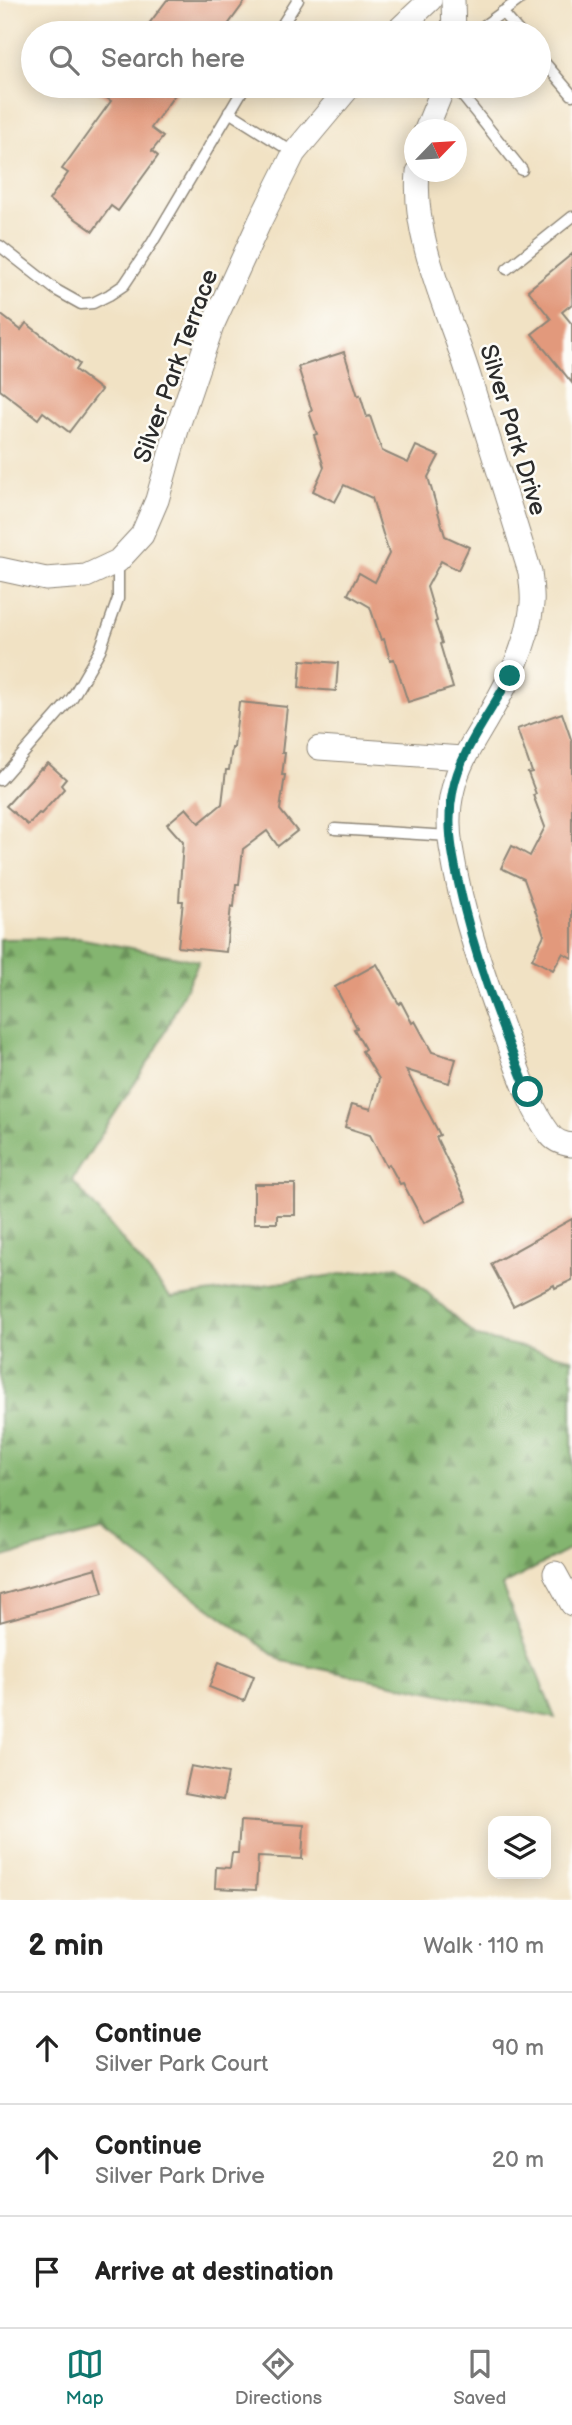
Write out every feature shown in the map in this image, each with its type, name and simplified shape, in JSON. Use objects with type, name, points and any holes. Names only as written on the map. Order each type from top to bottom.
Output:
[{"type":"street","points":[[408,21],[430,0]]},
{"type":"street","points":[[453,0],[454,21]]},
{"type":"street","name":"Silver Park Terrace","points":[[0,569],[46,579],[86,576],[118,561],[142,535],[157,500],[178,426],[212,326],[294,153],[340,98]]},
{"type":"street","points":[[430,119],[439,98]]},
{"type":"street","name":"Silver Park Drive","points":[[417,182],[425,244],[530,572],[532,603],[519,656],[497,701],[462,758],[453,789],[450,836],[464,910],[481,970],[514,1059],[551,1136],[563,1144],[572,1145]]},
{"type":"street","points":[[319,748],[462,758]]},
{"type":"street","points":[[555,1573],[572,1604]]},
{"type":"lane","points":[[285,21],[298,0]]},
{"type":"lane","points":[[490,21],[519,0]]},
{"type":"lane","points":[[502,12],[510,21]]},
{"type":"lane","points":[[551,70],[572,95]]},
{"type":"lane","points":[[0,246],[56,290],[81,304],[93,303],[110,295],[124,285],[152,243],[238,98]]},
{"type":"lane","points":[[464,98],[522,170]]},
{"type":"lane","points":[[229,112],[294,153]]},
{"type":"lane","points":[[507,269],[572,217]]},
{"type":"lane","points":[[0,780],[72,698],[100,650],[118,599],[118,561]]},
{"type":"lane","points":[[334,829],[450,836]]},
{"type":"green space","points":[[78,938],[199,961],[156,1050],[72,1180],[171,1298],[398,1266],[477,1337],[572,1358],[572,1548],[502,1586],[555,1718],[283,1661],[103,1531],[0,1558],[0,939]]},
{"type":"building","points":[[167,0],[246,0],[231,21],[151,21]]},
{"type":"building","points":[[107,98],[172,98],[151,128],[163,137],[152,151],[158,156],[118,211],[111,206],[93,231],[49,200],[68,173],[62,169],[111,101]]},
{"type":"building","points":[[572,254],[572,304],[562,312],[572,324],[572,383],[532,334],[551,319],[528,290]]},
{"type":"building","points":[[0,314],[21,330],[26,323],[79,364],[75,370],[101,390],[69,432],[43,412],[38,419],[0,390]]},
{"type":"building","points":[[344,352],[358,396],[360,395],[367,417],[370,416],[382,451],[408,463],[416,446],[439,456],[428,477],[445,536],[469,547],[458,570],[441,561],[427,587],[453,688],[408,702],[394,659],[390,660],[370,607],[348,594],[359,573],[375,582],[389,554],[372,498],[344,485],[335,502],[313,491],[324,467],[309,412],[312,411],[298,367]]},
{"type":"building","points":[[301,660],[338,663],[336,691],[299,688]]},
{"type":"building","points":[[239,702],[287,707],[282,753],[285,753],[282,775],[285,775],[280,810],[297,831],[278,846],[267,831],[243,849],[239,884],[236,884],[234,907],[231,906],[226,952],[178,947],[183,901],[179,901],[183,842],[167,824],[186,808],[199,823],[222,804],[226,770],[229,770],[234,748]]},
{"type":"building","points":[[562,713],[572,742],[572,958],[563,953],[553,970],[532,959],[544,935],[524,879],[501,868],[512,846],[530,856],[545,827],[533,795],[536,794],[528,773],[532,772],[517,729]]},
{"type":"building","points":[[48,763],[66,779],[61,785],[64,789],[28,825],[6,806]]},
{"type":"building","points":[[377,964],[399,1004],[401,1002],[412,1023],[415,1021],[432,1052],[456,1059],[449,1083],[406,1070],[440,1135],[436,1137],[467,1201],[424,1223],[403,1183],[400,1184],[389,1164],[386,1166],[370,1135],[345,1127],[352,1104],[371,1109],[379,1079],[362,1051],[365,1049],[354,1029],[357,1028],[335,987]]},
{"type":"building","points":[[254,1184],[295,1184],[295,1215],[277,1215],[277,1223],[254,1223]]},
{"type":"building","points":[[572,1219],[572,1280],[555,1288],[554,1285],[513,1306],[491,1264]]},
{"type":"building","points":[[96,1568],[103,1593],[0,1622],[0,1595]]},
{"type":"building","points":[[219,1662],[254,1676],[244,1701],[209,1687]]},
{"type":"building","points":[[191,1766],[228,1773],[223,1800],[185,1793]]},
{"type":"building","points":[[240,1821],[304,1825],[302,1859],[258,1857],[256,1890],[215,1888],[216,1867],[230,1868],[232,1853],[238,1853]]},
{"type":"route","points":[[510,676],[462,758],[453,789],[449,819],[451,846],[464,910],[481,970],[528,1092]]}]
